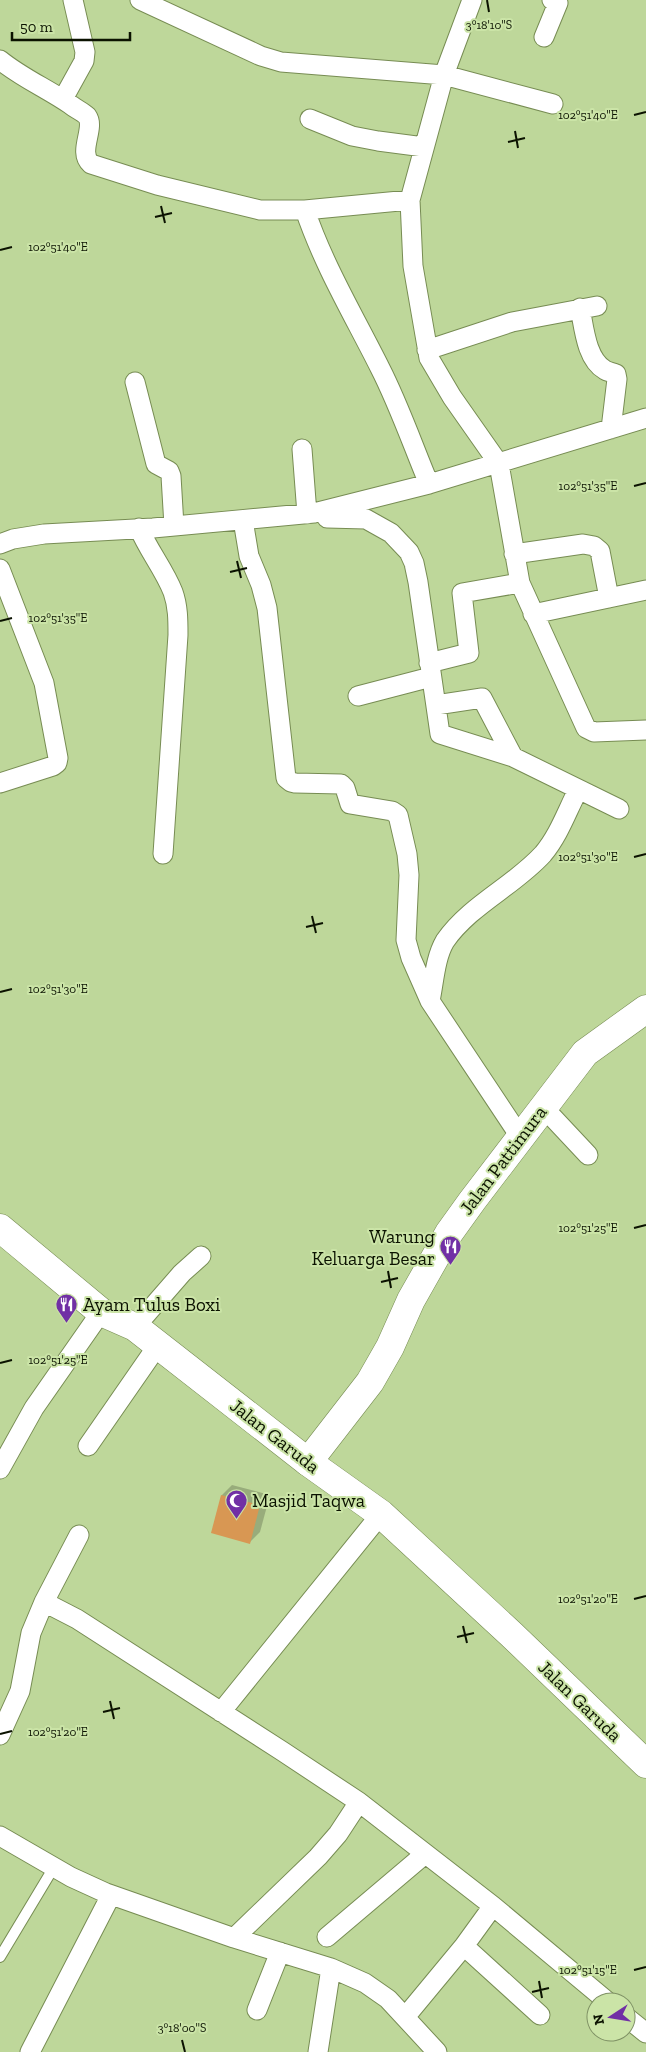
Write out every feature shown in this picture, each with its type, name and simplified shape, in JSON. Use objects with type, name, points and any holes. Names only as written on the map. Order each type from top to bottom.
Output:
[{"type":"main road","name":"Jalan Pattimura","points":[[308,1462],[370,1382],[390,1347],[411,1300],[449,1233],[585,1053],[646,1009]]},
{"type":"main road","name":"Jalan Garuda","points":[[0,1228],[101,1312],[135,1328],[308,1462],[381,1514],[512,1635],[646,1764]]},
{"type":"street","points":[[63,99],[84,61],[85,52],[73,0]]},
{"type":"street","points":[[140,0],[262,56],[281,62],[444,75],[553,104]]},
{"type":"street","points":[[472,0],[444,75],[410,200],[412,266],[428,350],[436,371],[499,464],[520,583],[588,730],[594,732],[646,730]]},
{"type":"street","points":[[544,36],[558,3],[552,0]]},
{"type":"street","points":[[0,60],[12,70],[63,99],[89,119],[86,155],[87,160],[91,164],[157,185],[260,210],[305,210],[410,200]]},
{"type":"street","points":[[310,119],[352,136],[424,147]]},
{"type":"street","points":[[305,210],[312,231],[339,291],[381,370],[429,484]]},
{"type":"street","points":[[428,350],[512,322],[589,307],[591,352],[598,364],[616,374],[617,379],[612,429]]},
{"type":"street","points":[[134,382],[156,464],[169,471],[172,476],[174,526]]},
{"type":"street","points":[[0,544],[13,539],[44,534],[174,526],[310,514],[499,464],[646,418]]},
{"type":"street","points":[[302,449],[310,514]]},
{"type":"street","points":[[310,514],[328,519],[366,519],[391,533],[408,552],[414,563],[418,582],[440,734],[513,757],[571,803],[619,809]]},
{"type":"street","points":[[243,520],[250,556],[262,585],[267,608],[286,778],[288,781],[295,783],[341,784],[345,788],[350,804],[392,812],[398,815],[407,854],[409,875],[406,940],[408,950],[430,1001],[522,1138]]},
{"type":"street","points":[[139,528],[168,582],[177,605],[178,635],[163,854]]},
{"type":"street","points":[[514,554],[583,544],[594,546],[600,551],[609,598]]},
{"type":"street","points":[[0,569],[44,683],[58,758],[57,763],[53,766],[0,783]]},
{"type":"street","points":[[358,696],[430,670],[469,653],[462,593],[520,583]]},
{"type":"street","points":[[533,614],[646,590]]},
{"type":"street","points":[[436,705],[482,698],[513,757]]},
{"type":"street","points":[[430,1001],[437,963],[444,942],[460,924],[531,866],[543,853],[558,832],[571,803]]},
{"type":"street","points":[[543,1108],[588,1155]]},
{"type":"street","points":[[135,1328],[182,1273],[201,1256]]},
{"type":"street","points":[[0,1469],[34,1408],[101,1312]]},
{"type":"street","points":[[88,1446],[158,1345]]},
{"type":"street","points":[[221,1712],[381,1514]]},
{"type":"street","points":[[0,1735],[20,1691],[25,1673],[28,1644],[44,1602],[79,1535]]},
{"type":"street","points":[[44,1602],[77,1619],[358,1802],[493,1906],[596,1992]]},
{"type":"street","points":[[234,1938],[318,1857],[338,1834],[358,1802]]},
{"type":"street","points":[[0,1836],[54,1867],[112,1895],[234,1938],[331,1968],[365,1983],[388,1999],[406,2016],[438,2052]]},
{"type":"street","points":[[327,1937],[425,1854]]},
{"type":"street","points":[[30,2052],[112,1895]]},
{"type":"street","points":[[406,2016],[464,1946],[493,1906]]},
{"type":"street","points":[[464,1946],[540,2016]]},
{"type":"street","points":[[257,2010],[280,1952]]},
{"type":"street","points":[[318,2052],[331,1968]]},
{"type":"street","points":[[636,2025],[646,2033]]},
{"type":"lane","points":[[0,1957],[54,1867]]},
{"type":"building","name":"Masjid Taqwa","points":[[221,1495],[260,1505],[250,1544],[211,1533]]},
{"type":"place","name":"Warung Keluarga Besar","points":[[451,1266]]},
{"type":"place","name":"Ayam Tulus Boxi","points":[[67,1323]]},
{"type":"place","name":"Masjid Taqwa","points":[[236,1519]]}]
